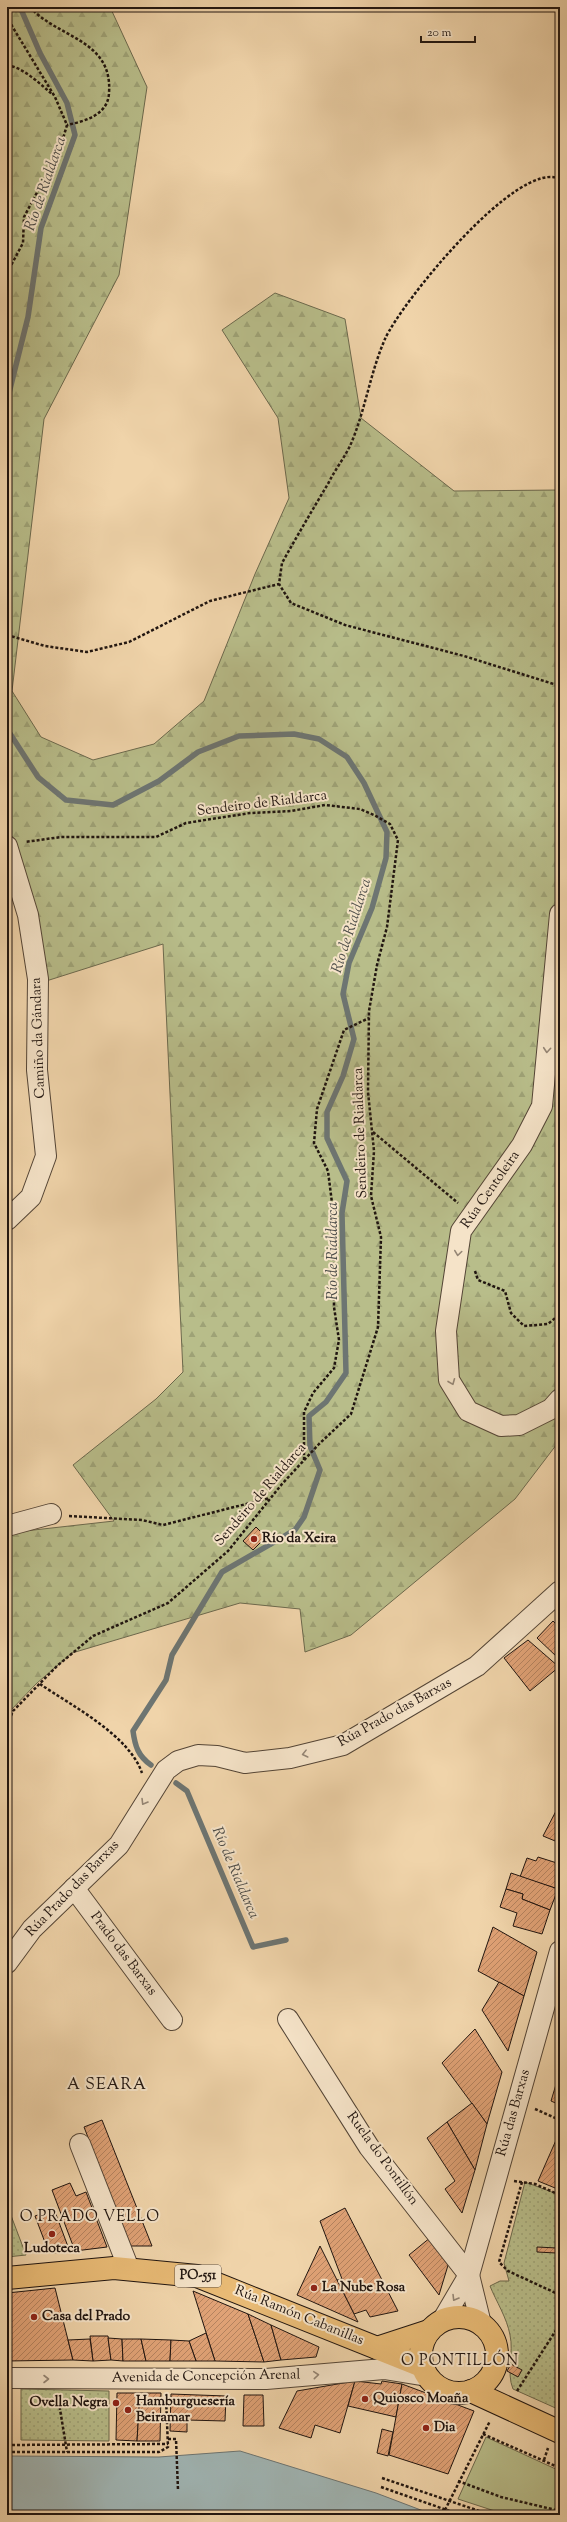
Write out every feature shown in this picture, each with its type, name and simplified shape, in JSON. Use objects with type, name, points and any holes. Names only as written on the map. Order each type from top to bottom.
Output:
[{"type":"main road","name":"Rúa Ramón Cabanillas","points":[[7,2278],[114,2268],[197,2276],[377,2348],[425,2371]]},
{"type":"main road","points":[[462,2317],[481,2324],[494,2339],[497,2348],[495,2367],[491,2376],[479,2388],[471,2391],[461,2393],[442,2389],[425,2371],[422,2347],[435,2326],[462,2317]]},
{"type":"main road","name":"Rúa Ramón Cabanillas","points":[[377,2348],[435,2326]]},
{"type":"main road","points":[[491,2376],[509,2398],[560,2432]]},
{"type":"main road","points":[[471,2391],[509,2398]]},
{"type":"street","name":"Camiño da Gándara","points":[[7,1220],[31,1197],[46,1156],[37,1070],[38,979],[15,844]]},
{"type":"street","name":"Rúa Centoleira","points":[[560,914],[542,1106],[522,1145],[461,1231],[446,1331],[449,1380],[468,1411],[501,1426],[520,1425],[551,1409],[560,1400]]},
{"type":"street","points":[[7,1526],[51,1514]]},
{"type":"street","name":"Rúa Prado das Barxas","points":[[7,1963],[32,1929],[119,1844],[149,1794],[166,1770],[178,1761],[198,1755],[217,1756],[245,1762],[290,1758],[343,1745],[477,1666],[560,1591]]},
{"type":"street","name":"Prado das Barxas","points":[[74,1888],[172,2020]]},
{"type":"street","name":"Rúa das Barxas","points":[[435,2326],[469,2275],[560,1951]]},
{"type":"street","name":"Ruela do Pontillón","points":[[288,2019],[369,2147],[469,2275]]},
{"type":"street","points":[[80,2144],[129,2269]]},
{"type":"street","name":"Rúa das Barxas","points":[[469,2275],[481,2324]]},
{"type":"street","name":"Avenida de Concepción Arenal","points":[[7,2378],[266,2379],[384,2369],[425,2371]]},
{"type":"path","points":[[30,7],[41,20],[78,37],[92,48],[103,63],[110,82],[109,100],[99,114],[80,122],[67,125]]},
{"type":"path","points":[[7,10],[15,32],[55,97],[67,125],[57,159],[24,216],[22,243],[7,273]]},
{"type":"path","points":[[7,66],[12,66],[35,80],[55,97]]},
{"type":"path","points":[[560,179],[556,177],[535,179],[514,190],[452,248],[418,287],[385,338],[350,445],[282,563],[278,584],[291,603],[346,625],[464,656],[560,686]]},
{"type":"path","points":[[7,635],[45,646],[87,652],[129,642],[210,602],[278,584]]},
{"type":"path","name":"Sendeiro de Rialdarca","points":[[7,1725],[13,1711],[57,1666],[93,1636],[168,1603],[228,1551],[270,1498],[308,1455],[352,1414],[378,1327],[381,1237],[371,1196],[374,1151],[368,1092],[369,1018],[377,965],[387,927],[398,840],[390,824],[374,815],[360,809],[325,805],[291,811],[250,814],[186,823],[156,837],[61,837],[15,844]]},
{"type":"path","points":[[304,1460],[304,1412],[313,1393],[334,1368],[339,1340],[334,1307],[335,1237],[328,1171],[314,1143],[317,1109],[344,1030],[369,1018]]},
{"type":"path","points":[[372,1132],[441,1189]]},
{"type":"path","points":[[473,1266],[478,1280],[505,1291],[511,1313],[524,1326],[548,1324],[560,1314]]},
{"type":"path","points":[[51,1514],[142,1520],[163,1525],[270,1498]]},
{"type":"path","points":[[40,1684],[122,1742],[139,1764],[149,1794]]},
{"type":"path","points":[[518,2101],[560,2120]]},
{"type":"path","points":[[496,2177],[535,2184],[560,2195]]},
{"type":"path","points":[[522,2182],[499,2262],[508,2271],[560,2295]]},
{"type":"path","points":[[509,2398],[560,2324]]},
{"type":"path","points":[[55,2378],[67,2452]]},
{"type":"path","points":[[7,2452],[159,2452],[168,2447],[166,2379]]},
{"type":"path","points":[[444,2510],[483,2434],[560,2468]]},
{"type":"path","points":[[168,2439],[176,2439],[178,2490]]},
{"type":"path","points":[[7,2445],[168,2444]]},
{"type":"path","points":[[382,2478],[491,2515]]},
{"type":"path","points":[[458,2481],[501,2497],[560,2511]]},
{"type":"path","points":[[381,2487],[461,2515]]},
{"type":"green space","points":[[7,7],[110,7],[147,87],[119,275],[44,419],[12,691],[41,737],[93,760],[154,744],[204,701],[255,574],[289,498],[278,418],[222,330],[275,293],[345,319],[361,418],[454,491],[560,490],[560,1440],[515,1499],[351,1635],[305,1652],[300,1609],[240,1603],[72,1653],[37,1683],[10,1711],[7,1717],[7,1533],[114,1521],[73,1465],[156,1399],[183,1372],[163,944],[43,982],[7,859]]},
{"type":"green space","points":[[525,2182],[560,2195],[560,2410],[513,2389],[510,2376],[511,2342],[509,2329],[490,2286],[500,2281],[509,2281],[504,2263]]},
{"type":"green space","points":[[7,2205],[26,2255],[7,2257]]},
{"type":"green space","points":[[21,2389],[109,2391],[109,2441],[21,2440]]},
{"type":"green space","points":[[486,2437],[560,2471],[560,2515],[507,2515],[458,2499]]},
{"type":"shaded area","points":[[240,2451],[376,2493],[434,2515],[7,2515],[7,2456],[159,2457]]},
{"type":"building","name":"Río da Xeira","points":[[256,1527],[266,1537],[253,1550],[243,1541]]},
{"type":"building","points":[[553,1621],[560,1628],[560,1654],[557,1657],[537,1638]]},
{"type":"building","points":[[528,1640],[559,1667],[530,1691],[504,1658]]},
{"type":"building","points":[[556,1811],[560,1813],[560,1843],[543,1836]]},
{"type":"building","points":[[538,1857],[560,1864],[558,1889],[520,1877],[527,1858],[536,1861]]},
{"type":"building","points":[[511,1873],[558,1889],[550,1910],[522,1899],[523,1894],[506,1889]]},
{"type":"building","points":[[506,1889],[523,1894],[522,1899],[550,1910],[542,1934],[513,1926],[517,1913],[500,1907]]},
{"type":"building","points":[[493,1927],[537,1952],[524,1996],[478,1971]]},
{"type":"building","points":[[499,1982],[524,1996],[508,2051],[482,2010]]},
{"type":"building","points":[[475,2029],[502,2072],[487,2124],[442,2063]]},
{"type":"building","points":[[560,2071],[560,2105],[551,2101]]},
{"type":"building","points":[[472,2103],[487,2124],[475,2170],[447,2122]]},
{"type":"building","points":[[102,2120],[152,2246],[130,2246],[84,2127]]},
{"type":"building","points":[[447,2122],[475,2170],[462,2213],[445,2189],[455,2181],[427,2138]]},
{"type":"building","points":[[560,2131],[560,2190],[538,2181]]},
{"type":"building","points":[[70,2183],[76,2196],[86,2192],[107,2247],[75,2251],[52,2190]]},
{"type":"building","points":[[345,2208],[398,2311],[370,2317],[366,2310],[354,2314],[337,2280],[342,2279],[320,2221]]},
{"type":"building","name":"Ludoteca","points":[[54,2209],[70,2252],[49,2253],[35,2216]]},
{"type":"building","points":[[431,2237],[449,2262],[439,2295],[409,2255]]},
{"type":"building","points":[[320,2246],[358,2322],[297,2295]]},
{"type":"building","points":[[537,2247],[557,2248],[556,2253],[537,2252]]},
{"type":"building","name":"Casa del Prado","points":[[55,2288],[73,2360],[7,2361],[7,2293]]},
{"type":"building","points":[[193,2291],[248,2314],[264,2362],[215,2361]]},
{"type":"building","points":[[248,2314],[271,2325],[281,2360],[264,2362]]},
{"type":"building","points":[[271,2325],[319,2347],[316,2357],[281,2360]]},
{"type":"building","points":[[206,2333],[215,2361],[196,2361],[189,2341]]},
{"type":"building","points":[[90,2336],[108,2336],[111,2360],[93,2361]]},
{"type":"building","points":[[108,2338],[122,2339],[123,2361],[111,2360]]},
{"type":"building","points":[[90,2339],[93,2361],[73,2360],[68,2340]]},
{"type":"building","points":[[122,2339],[141,2339],[146,2361],[123,2361]]},
{"type":"building","points":[[141,2339],[171,2340],[170,2361],[146,2361]]},
{"type":"building","points":[[171,2340],[189,2341],[196,2361],[170,2361]]},
{"type":"building","points":[[511,2364],[522,2370],[518,2377],[507,2371]]},
{"type":"building","points":[[355,2381],[340,2433],[315,2425],[311,2438],[279,2428],[297,2391]]},
{"type":"building","points":[[355,2381],[381,2384],[382,2381],[402,2384],[396,2417],[348,2406]]},
{"type":"building","points":[[402,2384],[474,2411],[448,2474],[389,2455]]},
{"type":"building","points":[[117,2393],[140,2393],[137,2441],[116,2440]]},
{"type":"building","points":[[140,2393],[161,2393],[160,2441],[137,2441]]},
{"type":"building","points":[[171,2394],[226,2396],[225,2421],[187,2420],[187,2432],[170,2431]]},
{"type":"building","points":[[244,2395],[263,2395],[264,2426],[243,2426]]},
{"type":"building","points":[[382,2429],[393,2432],[388,2456],[377,2453]]},
{"type":"waterway","name":"Río de Rialdarca","points":[[7,401],[28,317],[41,228],[75,135],[67,103],[40,53],[20,7]]},
{"type":"waterway","name":"Río de Rialdarca","points":[[7,729],[38,777],[66,800],[113,805],[159,781],[198,752],[239,736],[294,734],[319,739],[347,757],[364,783],[387,832],[386,858],[372,908],[349,963],[343,994],[354,1039],[343,1076],[327,1112],[327,1138],[347,1181],[342,1213],[346,1373],[326,1402],[309,1416],[310,1446],[320,1470],[304,1517],[295,1530],[222,1572],[172,1655],[166,1680],[133,1731],[140,1754],[151,1765]]},
{"type":"waterway","name":"Río de Rialdarca","points":[[176,1783],[187,1791],[253,1947],[286,1940]]},
{"type":"place","name":"Río da Xeira","points":[[254,1539]]},
{"type":"place","name":"Ludoteca","points":[[52,2234]]},
{"type":"place","name":"La Nube Rosa","points":[[314,2288]]},
{"type":"place","name":"Casa del Prado","points":[[34,2317]]},
{"type":"place","name":"Quiosco Moaña","points":[[365,2399]]},
{"type":"place","name":"Ovella Negra","points":[[116,2403]]},
{"type":"place","name":"Hamburguesería Beiramar","points":[[128,2410]]},
{"type":"place","name":"Dia","points":[[426,2428]]},
{"type":"district","name":"A SEARA","points":[[107,2085]]},
{"type":"district","name":"O PRADO VELLO","points":[[90,2217]]},
{"type":"district","name":"O PONTILLÓN","points":[[460,2361]]}]
